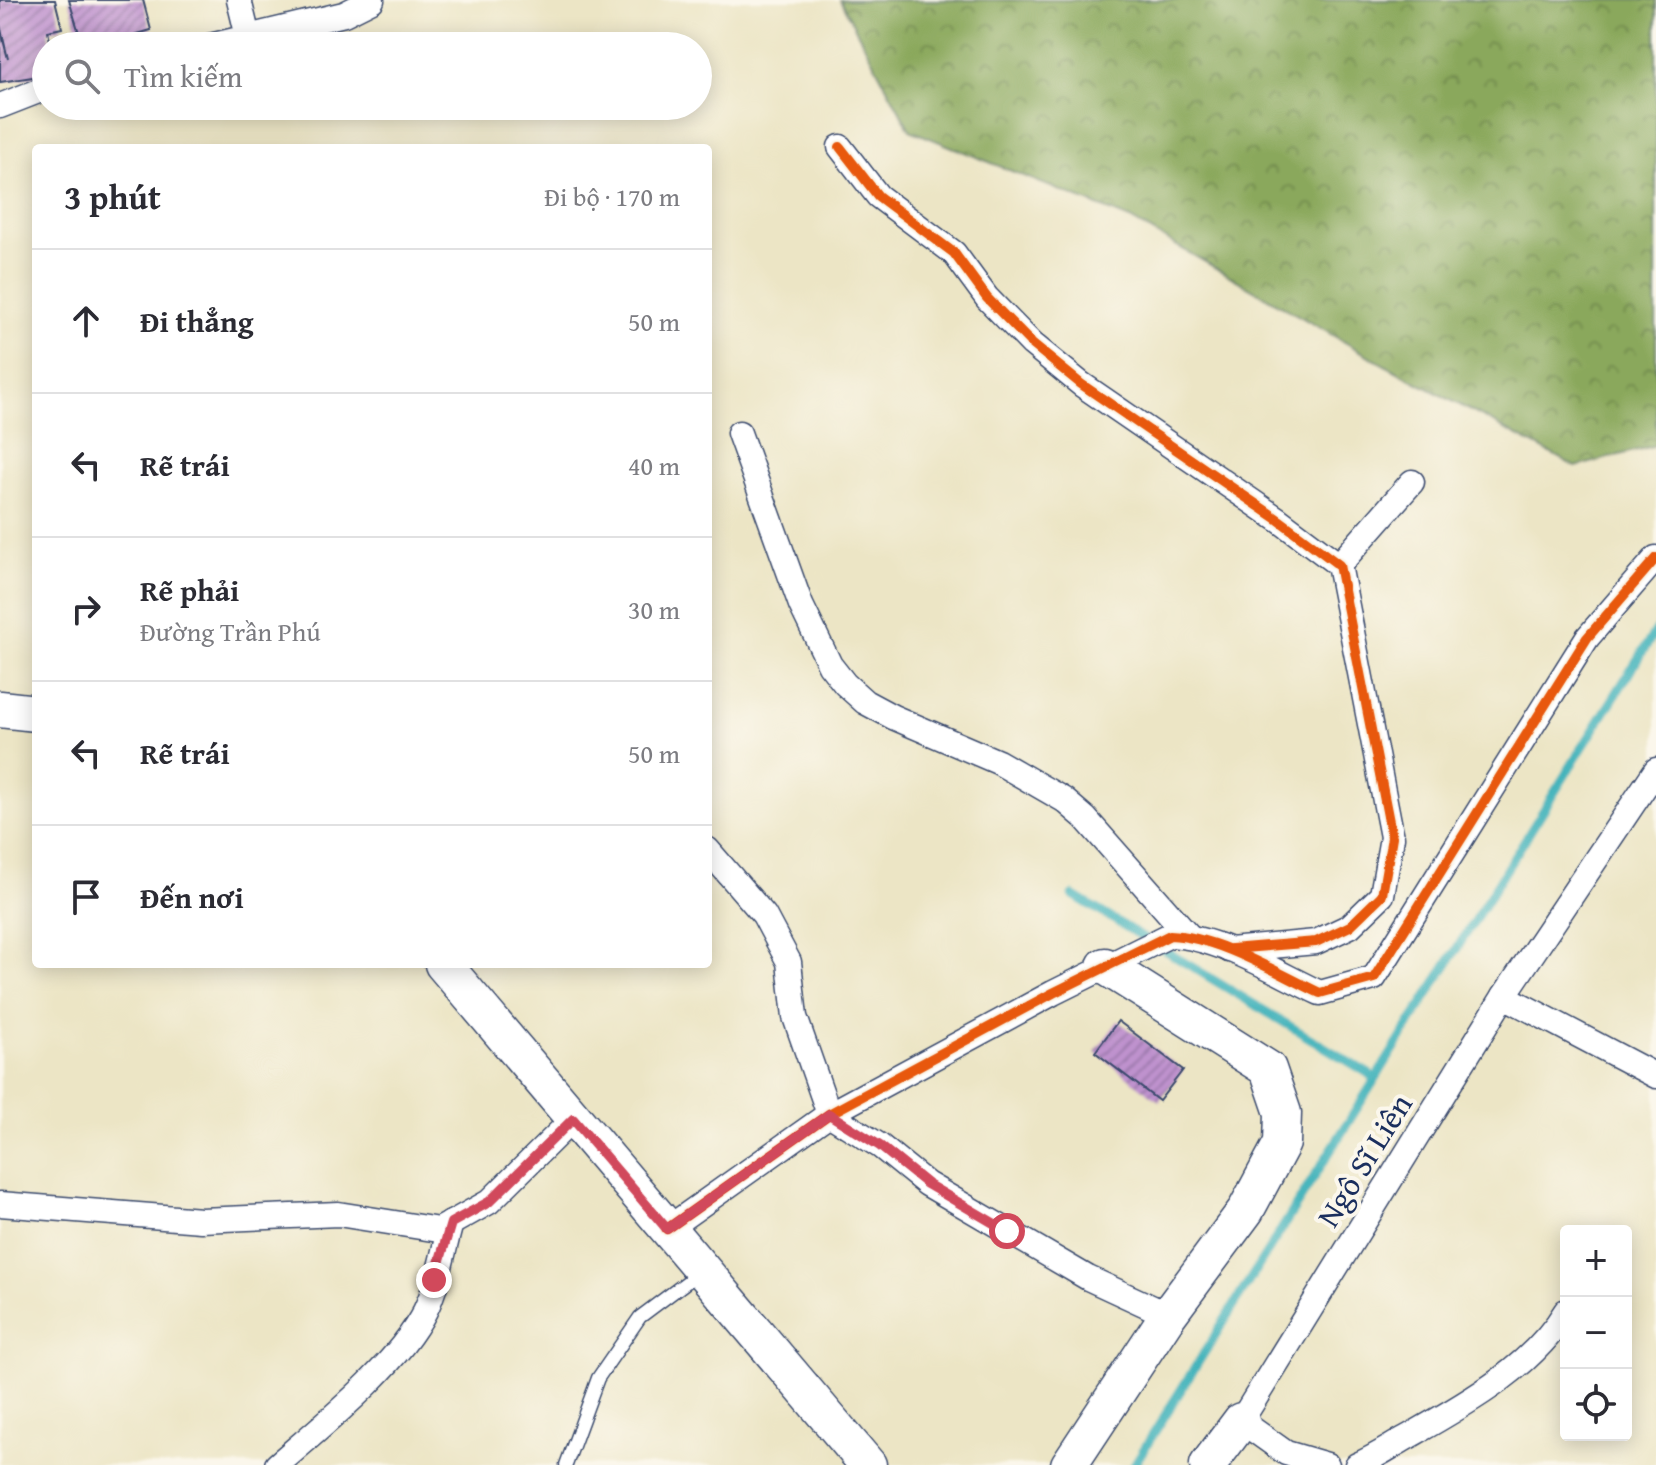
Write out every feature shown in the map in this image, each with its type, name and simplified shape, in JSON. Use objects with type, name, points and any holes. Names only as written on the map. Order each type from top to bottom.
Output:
[{"type":"street","points":[[239,0],[247,32]]},
{"type":"street","points":[[269,32],[344,14],[372,0]]},
{"type":"street","points":[[0,106],[32,93]]},
{"type":"street","points":[[840,147],[878,196],[954,253],[987,298],[1032,344],[1081,384],[1339,565],[1392,837],[1382,895],[1350,926],[1316,942],[1227,950]]},
{"type":"street","points":[[739,433],[801,605],[830,665],[845,684],[865,702],[893,717],[998,762],[1064,800],[1085,818],[1179,935],[1227,950],[1320,993],[1374,978],[1587,638],[1656,558]]},
{"type":"street","points":[[1339,565],[1412,482]]},
{"type":"street","points":[[0,709],[32,713]]},
{"type":"street","name":"Ngô Sĩ Liên","points":[[1241,1421],[1504,996],[1656,770]]},
{"type":"street","points":[[712,855],[764,915],[789,962],[795,1017],[829,1114],[880,1146],[940,1192],[1088,1278],[1168,1315]]},
{"type":"street","points":[[667,1229],[829,1114],[1113,963],[1179,935]]},
{"type":"street","points":[[1069,1465],[1168,1315],[1246,1210],[1282,1143],[1283,1113],[1268,1069],[1113,963]]},
{"type":"street","points":[[446,968],[868,1465]]},
{"type":"street","points":[[1504,996],[1656,1076]]},
{"type":"street","points":[[0,1204],[201,1220],[338,1214],[439,1230],[489,1202],[573,1119]]},
{"type":"street","points":[[277,1465],[338,1411],[406,1342],[426,1309],[451,1223]]},
{"type":"street","points":[[1357,1465],[1430,1424],[1512,1371],[1554,1331],[1560,1321]]},
{"type":"street","points":[[1208,1465],[1241,1421],[1286,1453],[1327,1465]]},
{"type":"lane","points":[[566,1465],[598,1378],[614,1353],[640,1317],[703,1271]]},
{"type":"green space","points":[[840,0],[1656,0],[1656,445],[1576,467],[1385,365],[1130,219],[910,130]]},
{"type":"building","points":[[0,0],[55,0],[62,28],[32,32],[32,77],[0,82],[0,28],[8,59],[0,25]]},
{"type":"building","points":[[69,0],[143,0],[151,30],[144,32],[79,32]]},
{"type":"building","points":[[1118,1021],[1183,1070],[1159,1101],[1095,1052]]},
{"type":"waterway","points":[[1134,1465],[1656,630]]},
{"type":"waterway","points":[[1073,895],[1376,1078]]},
{"type":"cycle path","points":[[840,147],[878,196],[954,253],[987,298],[1032,344],[1081,384],[1339,565],[1392,837],[1382,895],[1350,926],[1316,942],[1231,949]]},
{"type":"cycle path","points":[[667,1229],[829,1114],[1053,993],[1170,935],[1189,937],[1227,949],[1320,993],[1374,978],[1587,638],[1656,558]]},
{"type":"route","points":[[434,1280],[451,1223],[489,1202],[573,1119],[667,1229],[829,1114],[880,1146],[927,1184],[1007,1231]]}]
